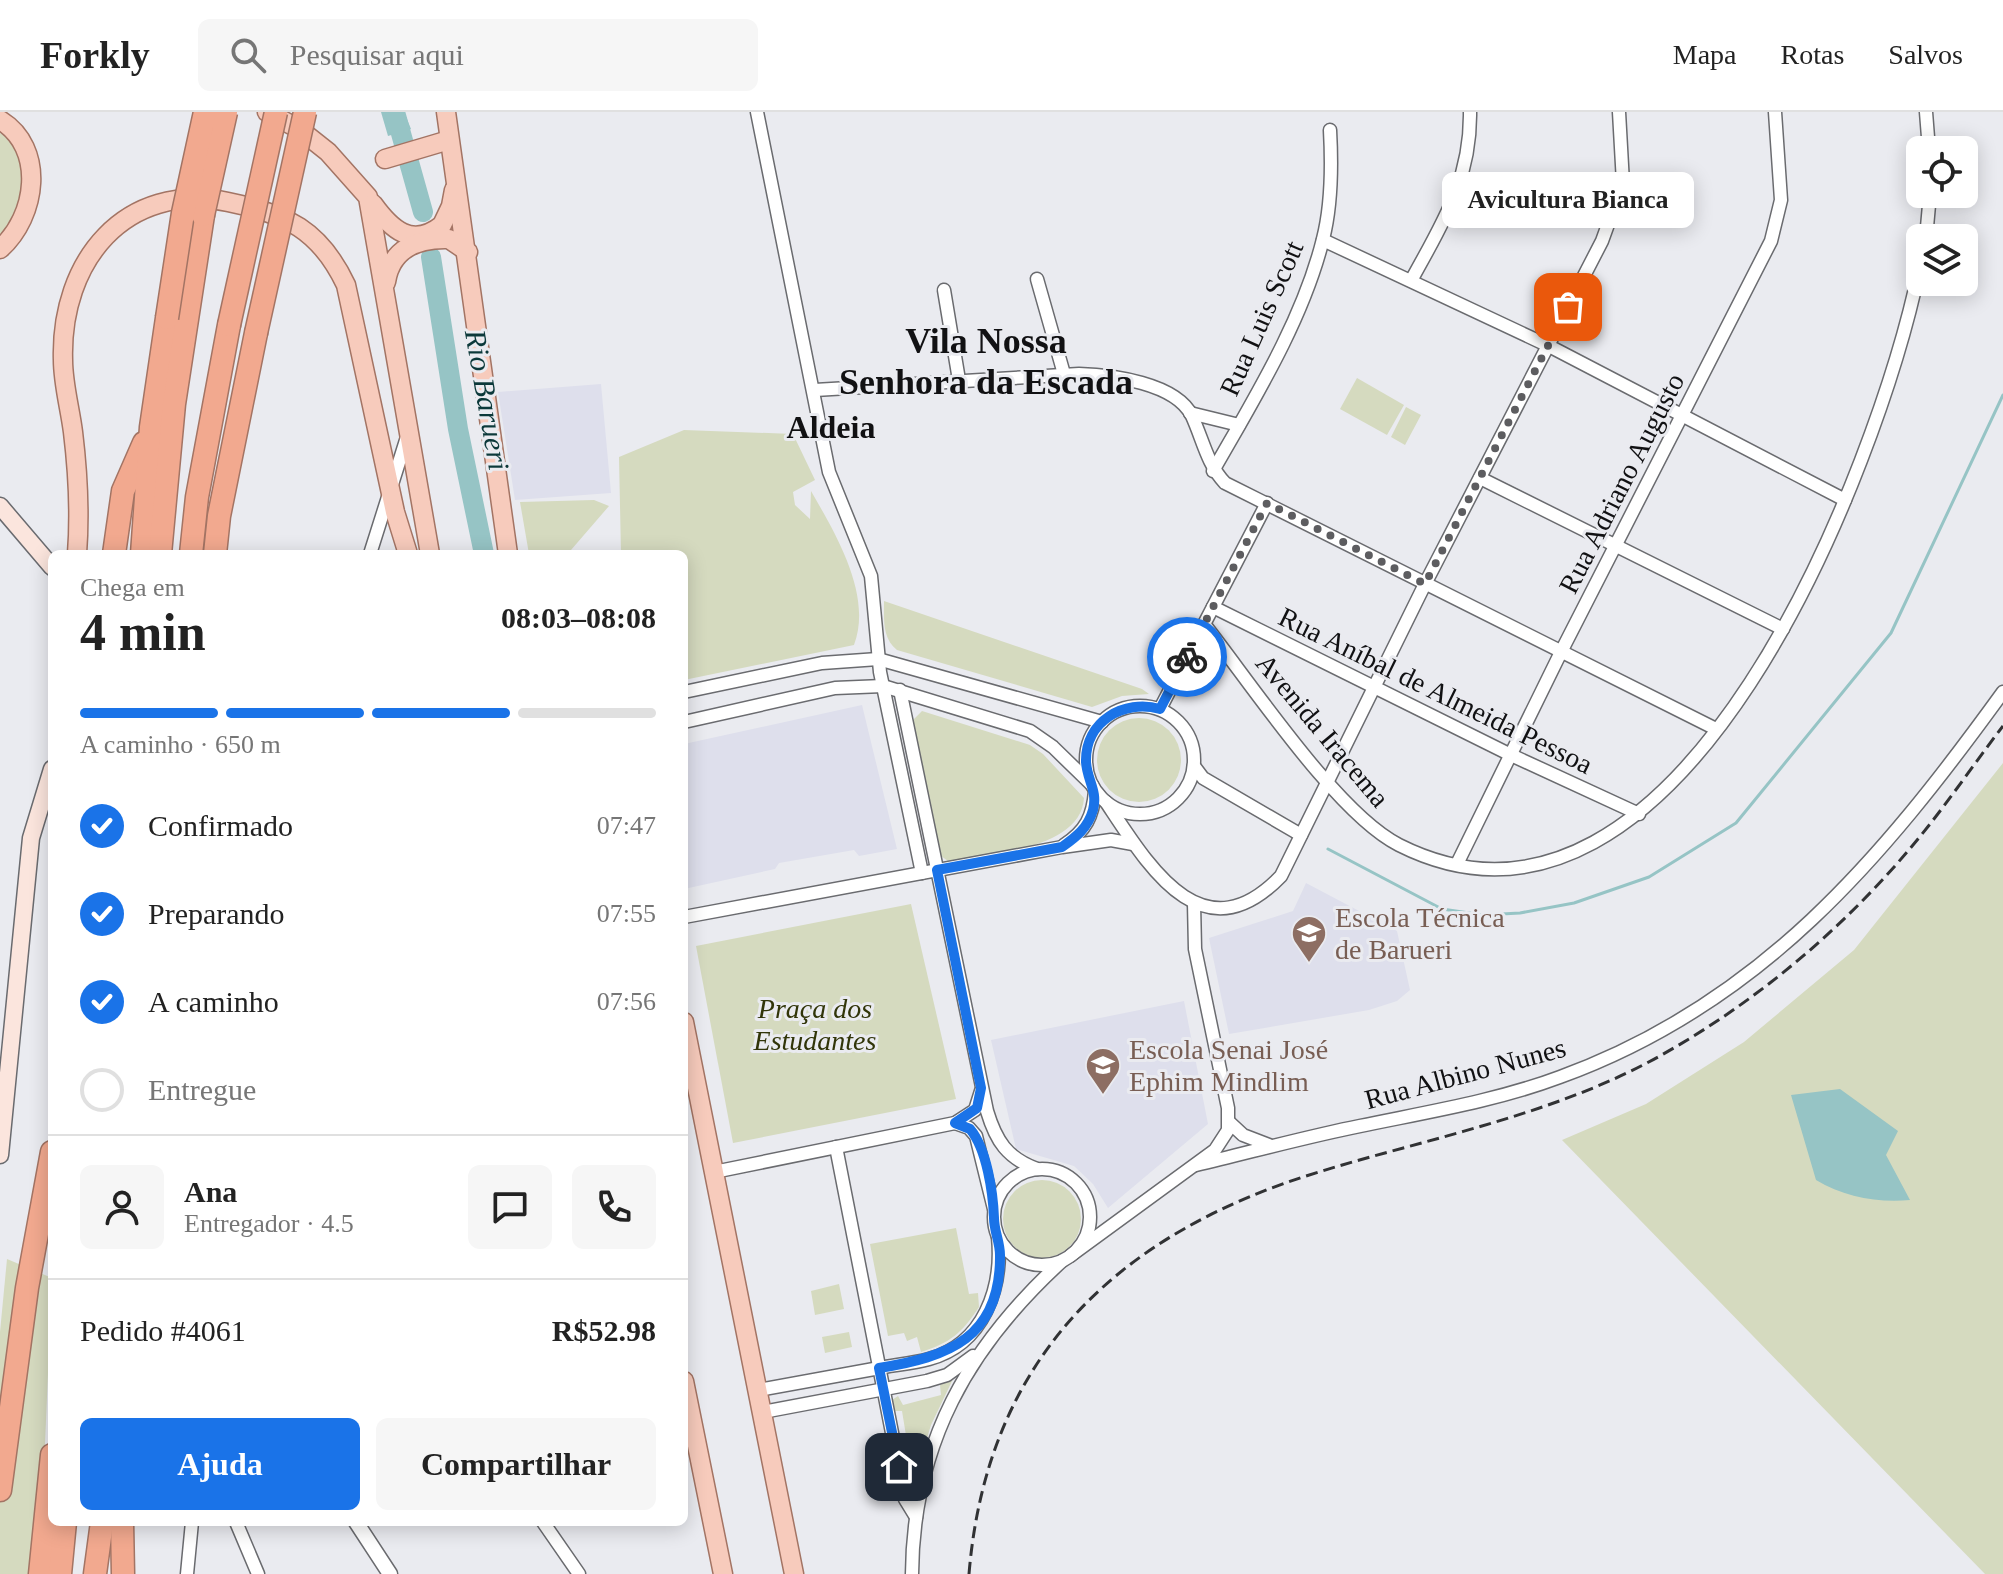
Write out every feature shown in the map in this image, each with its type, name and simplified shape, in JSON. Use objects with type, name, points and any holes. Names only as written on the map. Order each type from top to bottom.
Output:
[{"type":"highway","points":[[160,550],[174,404],[183,213],[205,112]]},
{"type":"highway","points":[[142,550],[151,427],[226,112]]},
{"type":"highway","points":[[191,550],[197,497],[229,325],[276,112]]},
{"type":"highway","points":[[216,550],[256,333],[305,112]]},
{"type":"highway","points":[[115,550],[123,491],[151,427]]},
{"type":"highway","points":[[0,1490],[27,1288],[48,1174]]},
{"type":"highway","points":[[40,1574],[48,1495]]},
{"type":"highway","points":[[60,1574],[65,1526]]},
{"type":"highway","points":[[94,1574],[100,1526]]},
{"type":"highway","points":[[122,1526],[123,1574]]},
{"type":"main road","points":[[267,112],[299,129],[328,152],[399,233],[412,235],[436,230],[451,206],[456,175]]},
{"type":"main road","points":[[446,112],[441,143],[456,175],[507,550]]},
{"type":"main road","points":[[0,120],[15,129],[32,182],[20,226],[0,249]]},
{"type":"main road","points":[[385,159],[441,143]]},
{"type":"main road","points":[[368,197],[386,285],[429,550]]},
{"type":"main road","points":[[77,550],[80,520],[63,361],[69,305],[85,267],[101,241],[118,223],[137,209],[171,199],[214,199],[265,211],[314,235],[332,256],[346,285],[407,550]]},
{"type":"main road","points":[[386,285],[388,269],[407,246],[434,238],[449,239],[468,252]]},
{"type":"main road","points":[[0,506],[48,562]]},
{"type":"main road","points":[[0,1155],[31,838],[48,782]]},
{"type":"main road","points":[[688,1042],[794,1574]]},
{"type":"main road","points":[[688,1401],[723,1574]]},
{"type":"street","points":[[757,112],[829,472],[869,567],[878,659],[922,873]]},
{"type":"street","points":[[1412,279],[1465,172],[1470,148],[1470,112]]},
{"type":"street","points":[[688,721],[835,688],[883,686],[1030,731],[1053,747],[1094,788],[1164,882],[1194,903],[1225,908],[1254,900],[1281,876],[1425,584],[1549,346],[1619,199],[1623,183],[1619,112]]},
{"type":"street","name":"Rua Adriano Augusto","points":[[1457,864],[1562,650],[1758,268],[1777,223],[1781,200],[1775,112]]},
{"type":"street","points":[[1926,112],[1928,136]]},
{"type":"street","name":"Rua Luis Scott","points":[[1213,471],[1283,341],[1317,258],[1323,240],[1331,180],[1330,130]]},
{"type":"street","points":[[1323,240],[1412,279],[1549,346],[1845,500]]},
{"type":"street","points":[[1037,279],[1064,374]]},
{"type":"street","points":[[944,290],[959,380]]},
{"type":"street","name":"Avenida Iracema","points":[[1204,624],[1327,781],[1384,836],[1400,845],[1476,868],[1553,861],[1603,840],[1639,814],[1689,763],[1716,729],[1783,629],[1845,500],[1899,353],[1913,296]]},
{"type":"street","points":[[815,390],[1064,374],[1128,378],[1160,391],[1190,413],[1239,425]]},
{"type":"street","points":[[1190,413],[1213,471],[1225,483],[1716,729]]},
{"type":"street","points":[[371,550],[408,434]]},
{"type":"street","points":[[1480,478],[1783,629]]},
{"type":"street","points":[[1160,709],[1267,503]]},
{"type":"street","name":"Rua Aníbal de Almeida Pessoa","points":[[1213,607],[1373,688],[1639,814]]},
{"type":"street","points":[[688,691],[822,663],[878,659],[1102,722]]},
{"type":"street","points":[[900,690],[981,1088],[999,1143],[1011,1156],[1037,1169]]},
{"type":"street","name":"Rua Albino Nunes","points":[[1196,1165],[1269,1145],[1438,1110],[1559,1078],[1627,1047],[1704,1004],[1760,967],[1811,923],[1878,853],[2003,692]]},
{"type":"street","points":[[1062,847],[1085,827],[1094,788],[1086,766],[1087,750],[1102,722],[1129,707],[1160,709],[1174,718],[1187,733],[1194,766],[1203,778],[1301,835]]},
{"type":"street","points":[[1106,802],[1134,814],[1161,810],[1183,792],[1194,766]]},
{"type":"street","points":[[688,916],[1062,847],[1111,840],[1133,844]]},
{"type":"street","points":[[998,1237],[1009,1252],[1025,1262],[1045,1265],[1066,1258],[1196,1165],[1222,1142],[1229,1122],[1195,949],[1194,903]]},
{"type":"street","points":[[714,1172],[955,1123],[977,1108],[981,1088]]},
{"type":"street","points":[[1229,1122],[1243,1135],[1269,1145]]},
{"type":"street","points":[[759,1390],[935,1357],[973,1332],[989,1306],[997,1283],[998,1237],[976,1136],[969,1128],[955,1123]]},
{"type":"street","points":[[836,1147],[905,1499],[916,1517]]},
{"type":"street","points":[[912,1574],[916,1517],[942,1421],[981,1349],[1020,1299],[1087,1235],[1089,1208],[1083,1192],[1070,1178],[1055,1170],[1037,1169],[1019,1174],[1007,1183],[994,1212]]},
{"type":"street","points":[[1089,1208],[1104,1218],[1125,1216]]},
{"type":"street","points":[[763,1412],[947,1375],[981,1349]]},
{"type":"street","points":[[187,1574],[192,1526]]},
{"type":"street","points":[[238,1526],[258,1574]]},
{"type":"street","points":[[359,1526],[390,1574]]},
{"type":"street","points":[[546,1526],[579,1574]]},
{"type":"shaded area","points":[[601,384],[611,493],[515,500],[498,392]]},
{"type":"shaded area","points":[[862,705],[897,849],[859,856],[854,850],[779,863],[775,869],[688,888],[688,743]]},
{"type":"shaded area","name":"Escola Técnica de Barueri","points":[[1306,883],[1397,931],[1410,990],[1397,1001],[1369,1010],[1229,1034],[1209,938],[1293,911]]},
{"type":"shaded area","name":"Escola Senai José Ephim Mindlim","points":[[1184,1001],[1208,1124],[1108,1208],[1093,1184],[1074,1166],[1016,1149],[991,1040]]},
{"type":"green space","points":[[0,133],[18,155],[22,183],[14,212],[0,236]]},
{"type":"green space","points":[[1357,378],[1404,405],[1387,435],[1340,409]]},
{"type":"green space","points":[[1406,407],[1421,415],[1405,445],[1391,437]]},
{"type":"green space","points":[[684,430],[793,434],[815,480],[793,492],[795,505],[810,519],[811,491],[849,565],[859,606],[859,626],[854,645],[688,679],[688,550],[621,550],[619,457]]},
{"type":"green space","points":[[594,500],[609,506],[571,550],[528,550],[520,502]]},
{"type":"green space","points":[[884,601],[1149,694],[1122,696],[1092,707],[897,650],[886,634]]},
{"type":"green space","points":[[922,711],[1030,745],[1043,754],[1084,798],[1079,815],[1067,829],[1050,839],[1008,852],[948,861],[941,856],[913,720]]},
{"type":"green space","points":[[1131,718],[1147,718],[1163,725],[1174,736],[1181,760],[1178,776],[1169,790],[1147,802],[1131,802],[1115,795],[1104,784],[1097,768],[1097,752],[1104,736],[1115,725]]},
{"type":"green space","points":[[2003,763],[2003,1574],[1985,1574],[1562,1140],[1646,1104],[1744,1042],[1854,950]]},
{"type":"green space","name":"Praça dos Estudantes","points":[[911,904],[956,1099],[733,1143],[696,946]]},
{"type":"green space","points":[[1034,1180],[1050,1180],[1064,1186],[1075,1197],[1081,1219],[1075,1241],[1064,1252],[1050,1258],[1034,1258],[1020,1252],[1009,1241],[1003,1227],[1003,1211],[1009,1197],[1020,1186]]},
{"type":"green space","points":[[956,1228],[969,1294],[978,1293],[979,1307],[954,1336],[921,1352],[917,1337],[907,1341],[904,1333],[888,1336],[870,1244]]},
{"type":"green space","points":[[7,1259],[48,1276],[45,1444],[31,1574],[0,1574],[0,1332]]},
{"type":"green space","points":[[839,1284],[844,1309],[815,1315],[811,1291]]},
{"type":"green space","points":[[849,1332],[852,1347],[825,1353],[822,1337]]},
{"type":"green space","points":[[953,1379],[931,1425],[909,1497],[906,1480],[913,1478],[902,1411],[892,1411],[892,1400],[898,1396],[903,1405],[941,1395],[940,1385]]},
{"type":"water","points":[[381,112],[404,112],[411,129],[388,136]]},
{"type":"water","points":[[1840,1089],[1898,1131],[1886,1155],[1910,1200],[1862,1198],[1816,1180],[1791,1095]]},
{"type":"waterway","name":"Rio Barueri","points":[[395,112],[423,212]]},
{"type":"waterway","name":"Rio Barueri","points":[[431,257],[458,429],[483,550]]},
{"type":"waterway","points":[[1328,849],[1442,909],[1483,915],[1520,913],[1574,903],[1649,877],[1736,823],[1891,633],[2003,395]]},
{"type":"railway","points":[[969,1574],[981,1497],[1003,1428],[1035,1367],[1076,1314],[1126,1268],[1184,1229],[1249,1197],[1322,1171],[1493,1123],[1578,1094],[1619,1077],[1694,1036],[1763,989],[1857,906],[1925,831],[2003,726]]},
{"type":"way so far","points":[[1187,657],[1267,503],[1425,584],[1568,307]]},
{"type":"place","name":"Avicultura Bianca","points":[[1568,307]]},
{"type":"place","name":"Escola Técnica de Barueri","points":[[1309,964]]},
{"type":"place","name":"Escola Senai José Ephim Mindlim","points":[[1103,1096]]},
{"type":"district","name":"Vila Nossa Senhora da Escada","points":[[986,360]]},
{"type":"district","name":"Aldeia","points":[[831,427]]},
{"type":"route","points":[[899,1467],[879,1368],[927,1360],[943,1354],[968,1337],[989,1306],[997,1283],[1000,1254],[980,1147],[970,1129],[955,1123],[977,1108],[981,1088],[937,870],[1062,847],[1076,837],[1085,827],[1094,807],[1095,791],[1088,776],[1086,760],[1088,745],[1095,731],[1117,711],[1135,706],[1160,709],[1187,657]]}]
